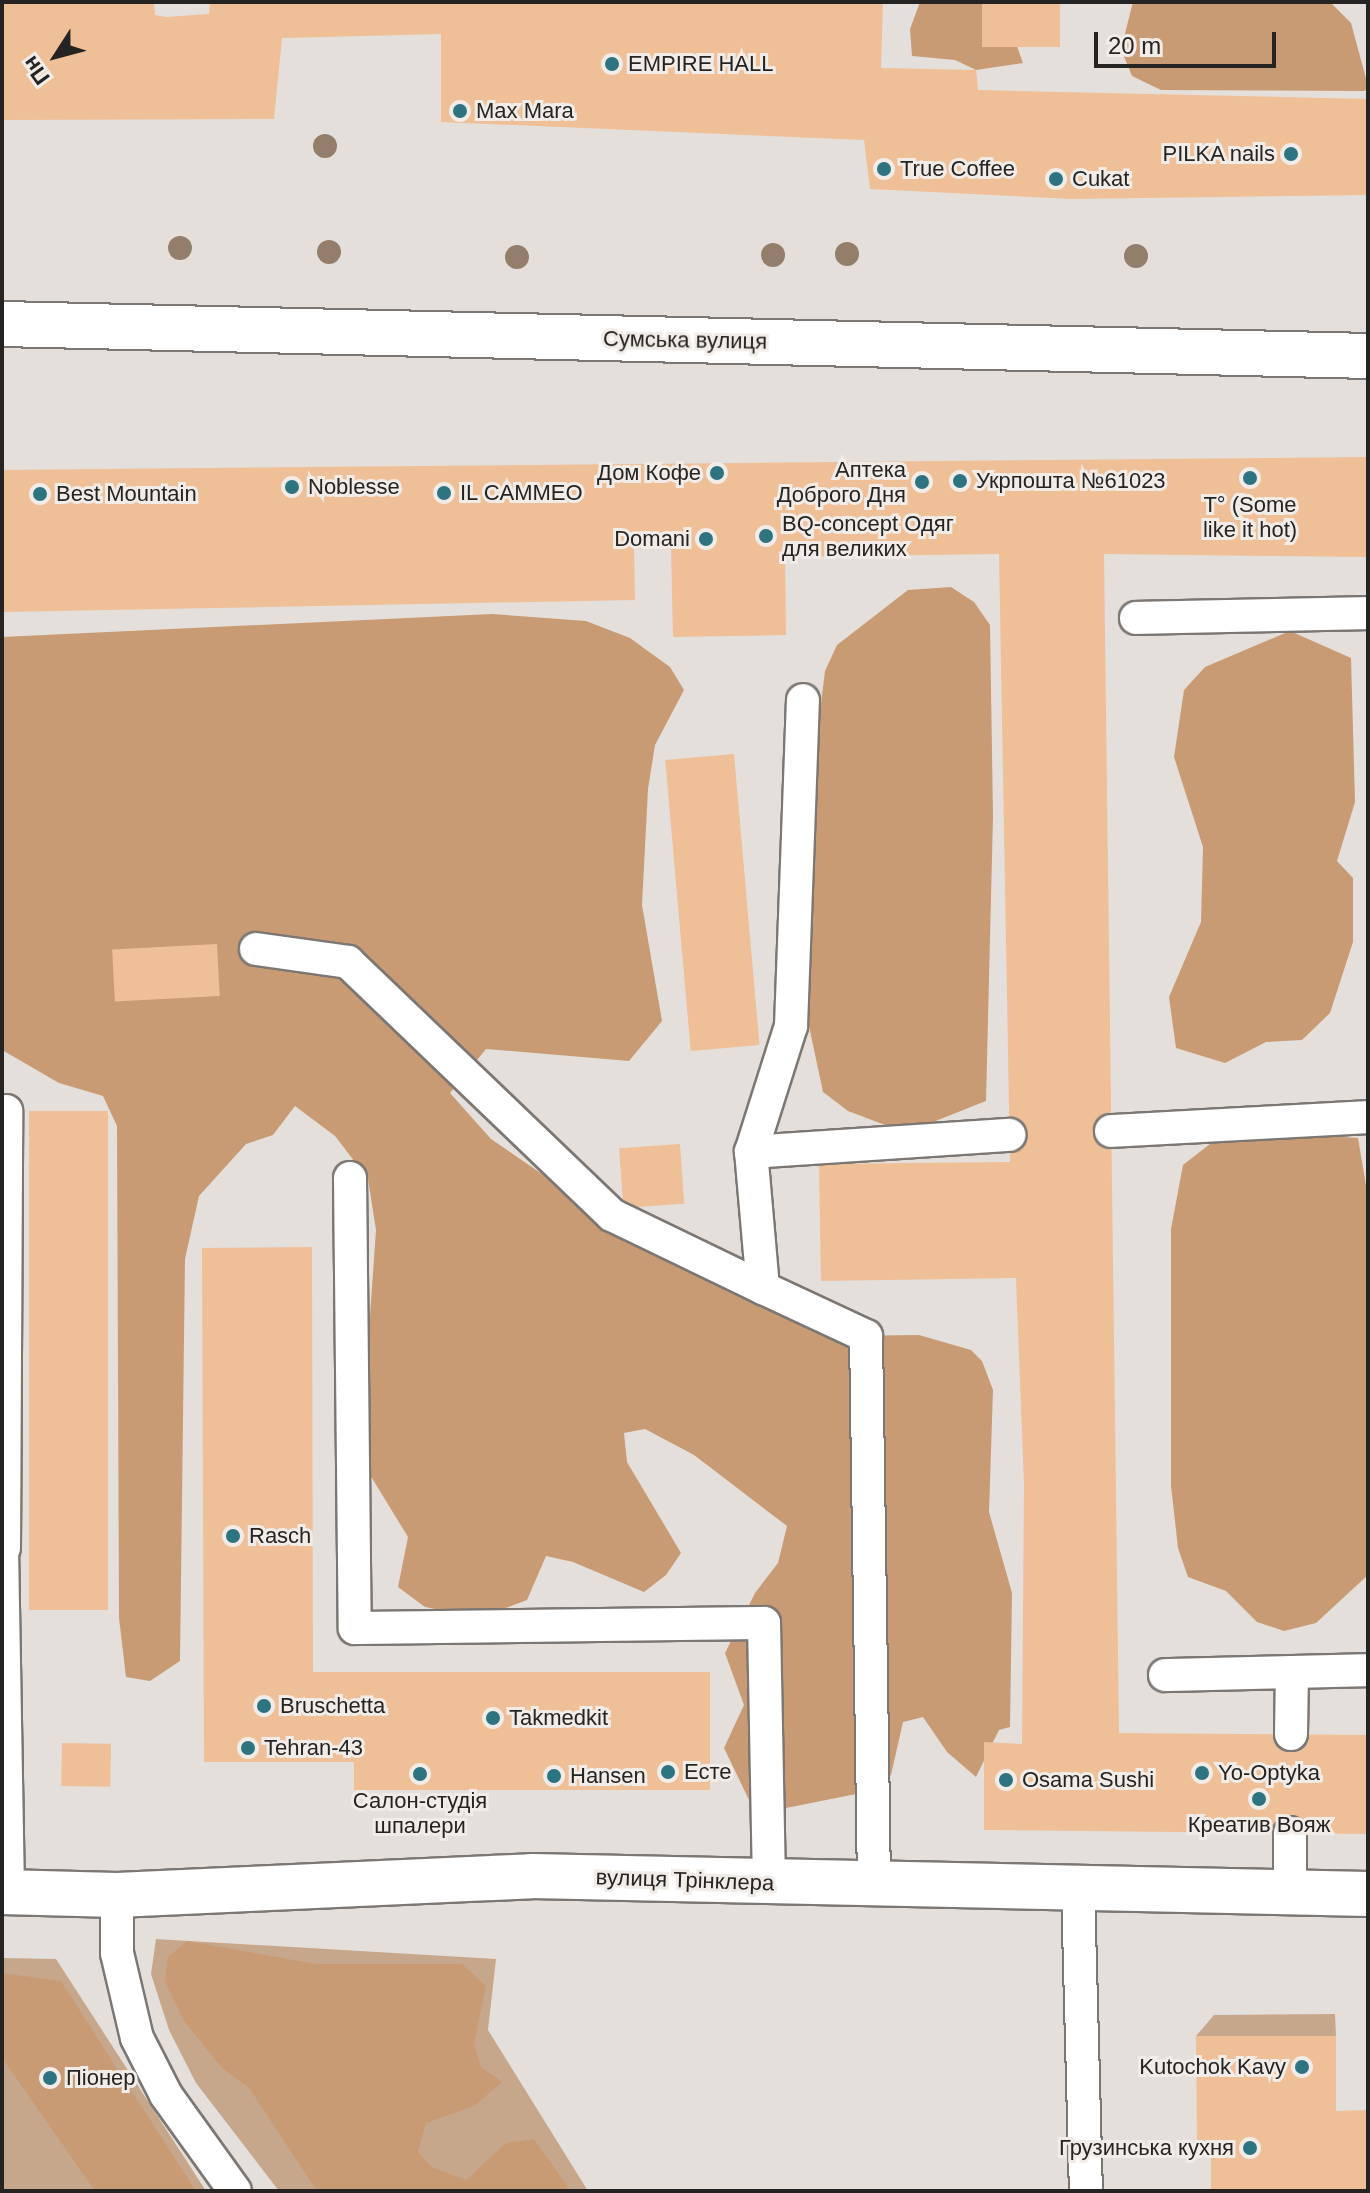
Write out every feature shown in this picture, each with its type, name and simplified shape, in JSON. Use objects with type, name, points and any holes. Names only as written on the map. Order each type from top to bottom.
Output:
[{"type":"street","name":"Сумська вулиця","points":[[2,324],[1368,356]]},
{"type":"street","name":"вулиця Трінклера","points":[[5,1892],[117,1895],[532,1876],[1368,1894]]},
{"type":"lane","points":[[1136,618],[1368,613]]},
{"type":"lane","points":[[763,1288],[751,1152],[791,1026],[803,700]]},
{"type":"lane","points":[[256,949],[348,962],[612,1215],[866,1336],[874,1885]]},
{"type":"lane","points":[[5,1892],[3,1548],[6,1111]]},
{"type":"lane","points":[[1111,1131],[1368,1117]]},
{"type":"lane","points":[[751,1152],[1009,1135]]},
{"type":"lane","points":[[350,1178],[355,1628],[764,1623],[769,1883]]},
{"type":"lane","points":[[1165,1675],[1368,1670]]},
{"type":"lane","points":[[1291,1734],[1292,1672]]},
{"type":"lane","points":[[1290,1833],[1290,1890]]},
{"type":"lane","points":[[1078,1889],[1086,2191]]},
{"type":"lane","points":[[117,1895],[117,1953],[137,2038],[166,2095],[235,2191]]},
{"type":"shaded area","points":[[920,2],[1001,2],[1023,63],[976,70],[955,60],[912,56],[910,29]]},
{"type":"shaded area","points":[[1133,2],[1330,2],[1351,23],[1368,86],[1365,91],[1161,90],[1132,76],[1121,49]]},
{"type":"shaded area","points":[[951,587],[974,602],[990,625],[993,817],[986,1101],[928,1124],[885,1125],[848,1111],[823,1092],[809,1026],[813,769],[825,671],[837,645],[908,590]]},
{"type":"shaded area","points":[[492,614],[586,621],[630,638],[670,667],[684,690],[655,745],[648,789],[642,905],[662,1021],[629,1061],[486,1049],[450,1093],[491,1139],[637,1239],[826,1336],[919,1335],[971,1350],[982,1361],[993,1390],[989,1512],[1012,1593],[1010,1727],[999,1730],[976,1777],[947,1752],[923,1717],[903,1722],[891,1775],[861,1793],[786,1808],[750,1802],[724,1748],[744,1705],[725,1653],[755,1593],[778,1563],[787,1526],[694,1455],[645,1429],[624,1433],[627,1462],[681,1553],[666,1575],[644,1592],[573,1562],[546,1556],[527,1600],[498,1611],[461,1614],[425,1607],[398,1587],[408,1537],[367,1470],[363,1416],[376,1230],[368,1179],[335,1136],[295,1106],[273,1135],[246,1144],[199,1196],[185,1259],[180,1661],[150,1681],[126,1677],[119,1618],[117,1126],[103,1096],[59,1083],[2,1050],[2,637]]},
{"type":"shaded area","points":[[1290,631],[1351,658],[1355,802],[1337,861],[1353,878],[1353,942],[1330,1013],[1302,1040],[1266,1042],[1225,1063],[1176,1048],[1169,997],[1201,922],[1203,847],[1174,757],[1184,690],[1205,667]]},
{"type":"shaded area","points":[[1261,1132],[1358,1138],[1368,1197],[1368,1575],[1316,1623],[1284,1631],[1257,1622],[1226,1591],[1188,1577],[1178,1548],[1171,1486],[1171,1229],[1183,1165],[1210,1144]]},
{"type":"shaded area","points":[[156,1939],[496,1959],[488,2030],[588,2191],[279,2191],[196,2083],[169,2030],[151,1974]]},
{"type":"shaded area","points":[[187,1941],[316,1964],[462,1964],[486,1986],[474,2043],[481,2067],[502,2082],[474,2106],[426,2123],[418,2152],[432,2167],[466,2180],[506,2143],[534,2139],[571,2191],[317,2191],[249,2088],[222,2068],[184,2021],[165,1982],[168,1957]]},
{"type":"shaded area","name":"Піонер","points":[[2,1958],[56,1959],[206,2191],[2,2191]]},
{"type":"shaded area","name":"Піонер","points":[[2,1973],[61,1981],[196,2191],[95,2191],[2,2058]]},
{"type":"shaded area","points":[[1335,2014],[1336,2036],[1196,2036],[1214,2015]]},
{"type":"building","points":[[2,2],[154,2],[155,15],[166,17],[209,14],[210,2],[883,2],[881,68],[976,70],[978,90],[1368,99],[1368,195],[1071,199],[870,189],[864,140],[441,122],[441,34],[282,38],[274,119],[2,120]]},
{"type":"building","points":[[982,2],[1060,2],[1060,47],[982,47]]},
{"type":"building","points":[[1368,457],[1368,557],[1104,554],[1119,1733],[1368,1735],[1368,1834],[984,1830],[984,1742],[1022,1744],[1024,1484],[1016,1278],[821,1281],[819,1164],[1010,1162],[999,554],[785,557],[786,635],[673,637],[671,548],[634,549],[635,600],[2,612],[2,470]]},
{"type":"building","points":[[734,754],[759,1045],[691,1051],[665,760]]},
{"type":"building","points":[[217,944],[220,996],[115,1001],[112,949]]},
{"type":"building","points":[[29,1111],[108,1111],[108,1610],[29,1610]]},
{"type":"building","points":[[680,1144],[684,1204],[623,1208],[619,1148]]},
{"type":"building","points":[[312,1247],[313,1672],[710,1672],[710,1790],[354,1790],[354,1762],[204,1762],[202,1248]]},
{"type":"building","points":[[62,1743],[111,1744],[110,1787],[61,1786]]},
{"type":"building","points":[[1196,2036],[1336,2036],[1336,2111],[1368,2110],[1368,2191],[1211,2191],[1211,2143],[1197,2143]]},
{"type":"place","name":"EMPIRE HALL","points":[[612,64]]},
{"type":"place","name":"Max Mara","points":[[460,111]]},
{"type":"place","name":"PILKA nails","points":[[1291,154]]},
{"type":"place","name":"True Coffee","points":[[884,169]]},
{"type":"place","name":"Cukat","points":[[1056,179]]},
{"type":"place","name":"Дом Кофе","points":[[717,473]]},
{"type":"place","name":"T° (Some like it hot)","points":[[1250,478]]},
{"type":"place","name":"Укрпошта №61023","points":[[960,481]]},
{"type":"place","name":"Аптека Доброго Дня","points":[[922,482]]},
{"type":"place","name":"Noblesse","points":[[292,487]]},
{"type":"place","name":"IL CAMMEO","points":[[444,493]]},
{"type":"place","name":"Best Mountain","points":[[40,494]]},
{"type":"place","name":"BQ-concept Одяг для великих","points":[[766,536]]},
{"type":"place","name":"Domani","points":[[706,539]]},
{"type":"place","name":"Rasch","points":[[233,1536]]},
{"type":"place","name":"Bruschetta","points":[[264,1706]]},
{"type":"place","name":"Takmedkit","points":[[493,1718]]},
{"type":"place","name":"Tehran-43","points":[[248,1748]]},
{"type":"place","name":"Есте","points":[[668,1772]]},
{"type":"place","name":"Yo-Optyka","points":[[1202,1773]]},
{"type":"place","name":"Салон-студія шпалери","points":[[420,1774]]},
{"type":"place","name":"Hansen","points":[[554,1776]]},
{"type":"place","name":"Osama Sushi","points":[[1006,1780]]},
{"type":"place","name":"Креатив Вояж","points":[[1259,1799]]},
{"type":"place","name":"Kutochok Kavy","points":[[1302,2067]]},
{"type":"place","name":"Піонер","points":[[50,2078]]},
{"type":"place","name":"Грузинська кухня","points":[[1250,2148]]}]
